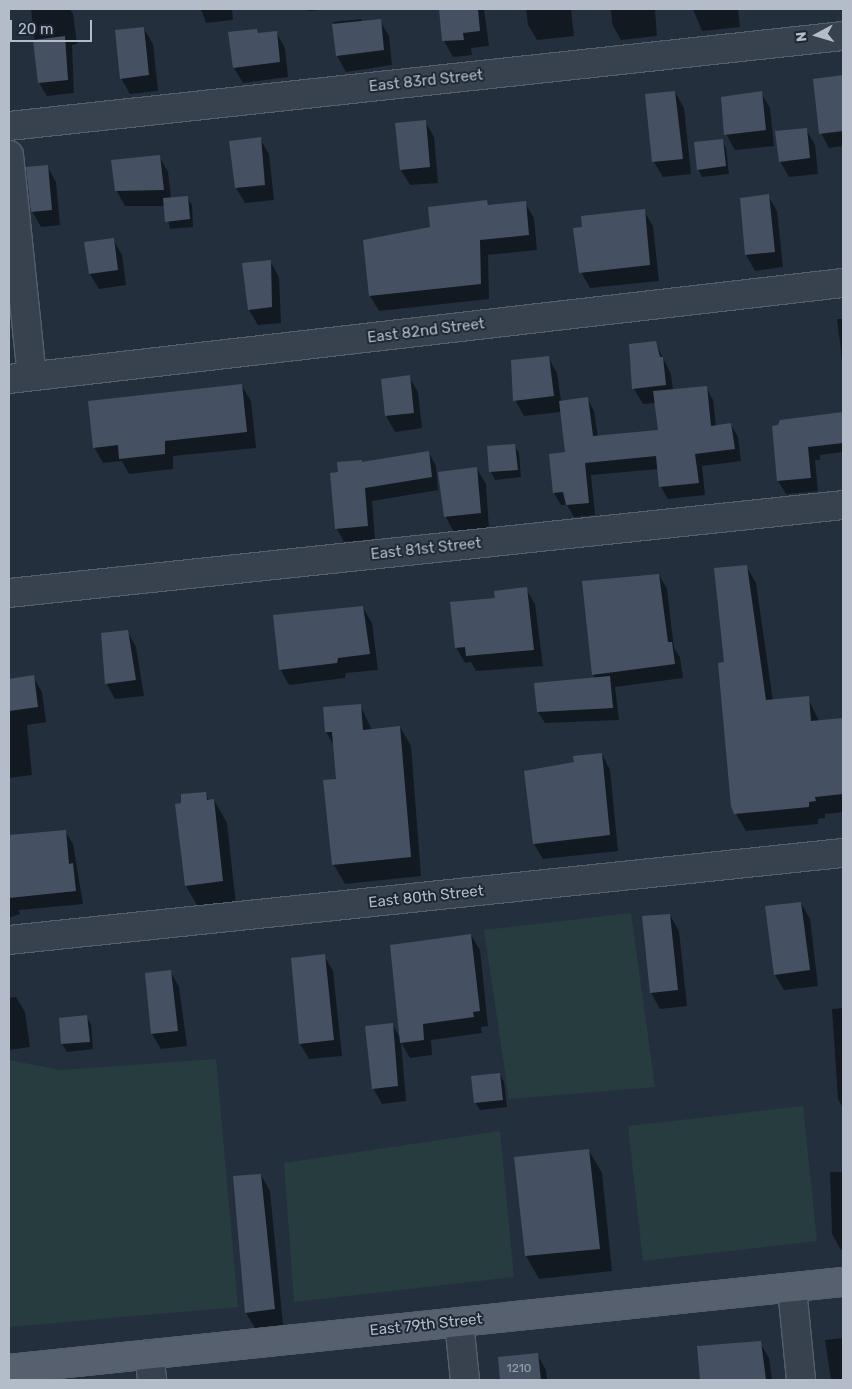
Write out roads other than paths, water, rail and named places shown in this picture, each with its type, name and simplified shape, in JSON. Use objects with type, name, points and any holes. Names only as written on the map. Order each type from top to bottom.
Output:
[{"type":"main road","name":"East 79th Street","points":[[9,1369],[150,1367],[459,1322],[843,1282]]},
{"type":"street","name":"East 83rd Street","points":[[9,126],[843,36]]},
{"type":"street","points":[[9,154],[20,378]]},
{"type":"street","name":"East 82nd Street","points":[[20,378],[843,283]]},
{"type":"street","name":"East 81st Street","points":[[9,592],[843,506]]},
{"type":"street","name":"East 80th Street","points":[[9,940],[843,853]]},
{"type":"street","points":[[792,1288],[801,1380]]},
{"type":"street","points":[[459,1322],[465,1380]]}]
